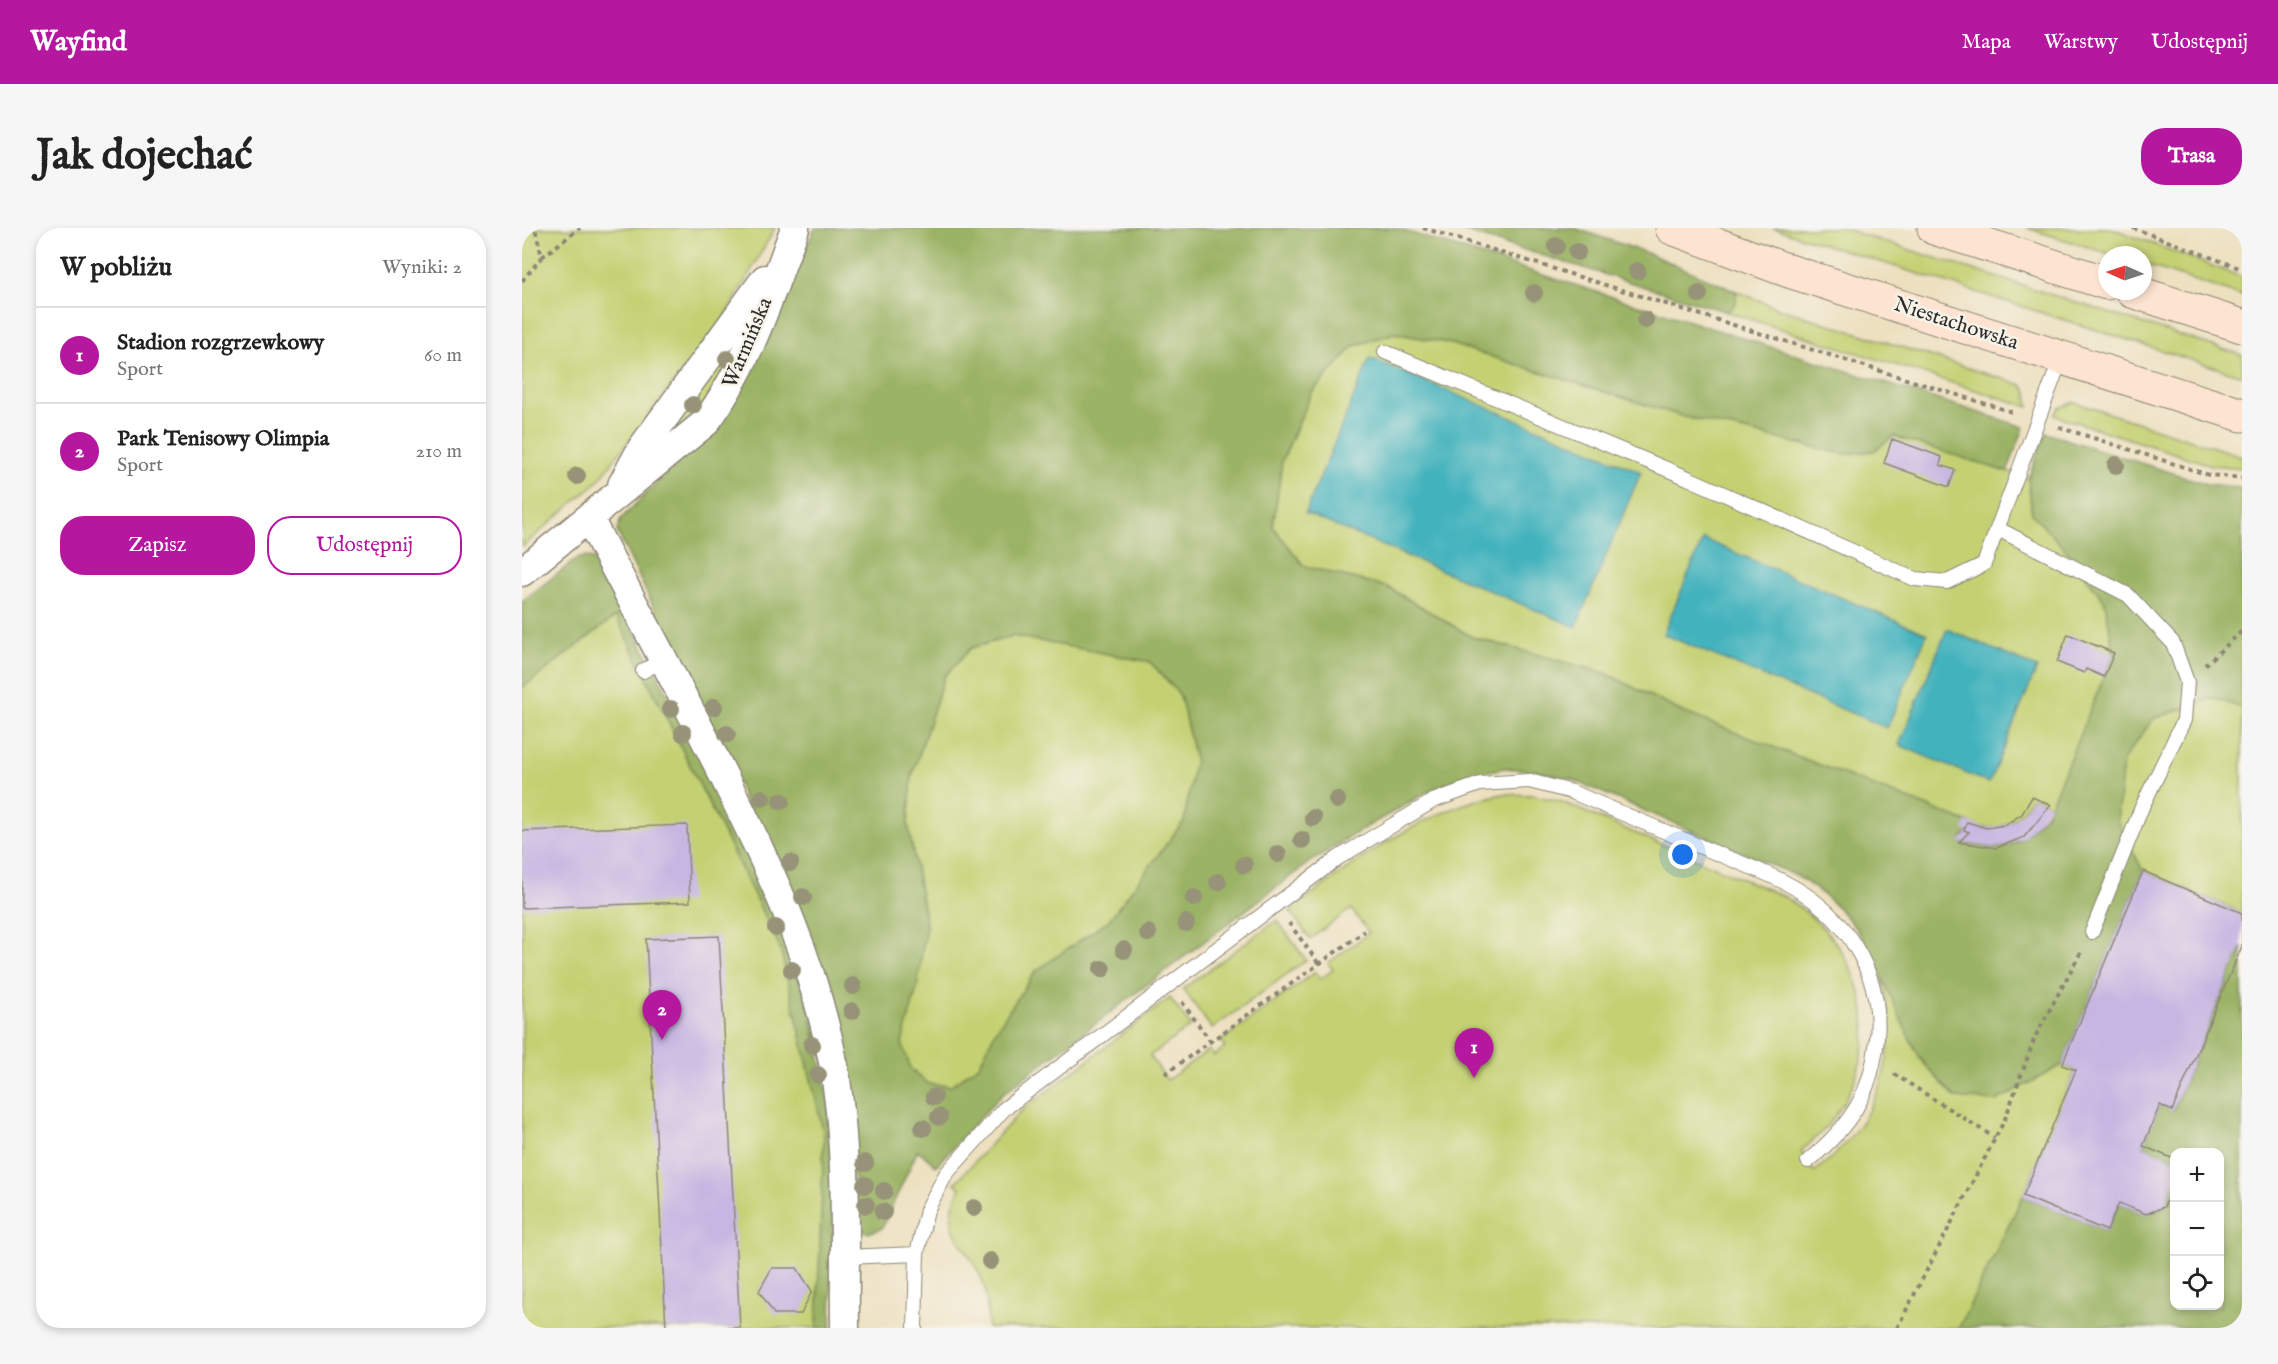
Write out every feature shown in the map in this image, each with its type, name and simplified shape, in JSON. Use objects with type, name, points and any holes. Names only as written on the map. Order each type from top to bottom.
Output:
[{"type":"main road","name":"Niestachowska","points":[[1672,228],[1789,271],[2242,416]]},
{"type":"main road","points":[[1934,228],[2098,280]]},
{"type":"main road","points":[[2152,297],[2242,326]]},
{"type":"street","name":"Warmińska","points":[[522,572],[705,423],[728,392],[795,228]]},
{"type":"street","name":"Warmińska","points":[[619,492],[642,448],[750,297],[784,257]]},
{"type":"street","points":[[590,518],[654,665],[752,833],[782,899],[813,986],[833,1062],[842,1153],[845,1328]]},
{"type":"lane","points":[[1385,352],[1688,478],[1915,579],[1947,582],[1984,564],[2061,358]]},
{"type":"lane","points":[[1998,529],[2128,595],[2173,643],[2187,682],[2184,720],[2142,807],[2092,932]]},
{"type":"lane","points":[[915,1328],[917,1254],[927,1209],[946,1174],[1004,1109],[1360,843],[1454,792],[1480,784],[1506,781],[1551,785],[1786,883],[1833,915],[1851,938],[1866,965],[1875,996],[1878,1029],[1875,1062],[1865,1094],[1848,1122],[1808,1161]]},
{"type":"lane","points":[[844,1257],[917,1254]]},
{"type":"path","points":[[535,228],[542,257]]},
{"type":"path","points":[[522,281],[542,257],[580,228]]},
{"type":"path","points":[[1423,228],[2210,475],[2242,478]]},
{"type":"path","points":[[2133,228],[2242,268]]},
{"type":"path","points":[[2187,682],[2242,631]]},
{"type":"path","points":[[1276,905],[1319,964]]},
{"type":"path","points":[[1165,1074],[1365,932]]},
{"type":"path","points":[[1897,1328],[1995,1138],[2035,1037],[2092,932]]},
{"type":"path","points":[[1169,985],[1211,1042]]},
{"type":"path","points":[[1875,1062],[1995,1138]]},
{"type":"green space","points":[[522,228],[775,228],[726,315],[597,482],[522,547]]},
{"type":"green space","points":[[815,228],[1395,228],[2024,427],[2007,472],[1894,436],[1874,451],[1844,454],[1685,417],[1448,343],[1394,333],[1354,346],[1312,392],[1282,461],[1273,527],[1304,566],[1387,587],[1472,637],[1605,673],[1680,711],[1967,822],[1969,832],[1960,841],[1964,844],[1996,848],[2024,837],[2047,813],[2114,653],[2105,602],[2067,551],[2032,514],[2028,478],[2046,433],[2207,484],[2242,488],[2242,708],[2214,698],[2153,719],[2123,760],[2117,820],[2143,871],[2062,1065],[1996,1101],[1955,1098],[1931,1072],[1919,1056],[1860,934],[1844,914],[1823,894],[1795,875],[1571,779],[1538,771],[1505,768],[1468,775],[1434,788],[1307,864],[1002,1094],[936,1166],[918,1150],[881,1229],[868,1233],[857,1225],[853,1153],[739,785],[617,531],[621,519],[678,461],[778,313]],"holes":[[[1013,636],[1150,662],[1180,695],[1195,759],[1184,821],[1109,920],[1036,971],[996,1030],[980,1064],[951,1086],[929,1084],[911,1070],[902,1043],[917,988],[926,925],[908,824],[912,776],[944,677],[971,648]]]},
{"type":"green space","points":[[1453,228],[1574,228],[1650,254],[1736,291],[1736,303],[1727,312]]},
{"type":"green space","points":[[1773,228],[1841,228],[2242,355],[2242,376]]},
{"type":"green space","points":[[2027,228],[2111,228],[2242,277],[2242,296],[2152,267],[2152,246],[2098,246],[2098,250]]},
{"type":"green space","points":[[1736,291],[1778,308],[2022,385],[2027,392],[2029,407],[1727,312],[1736,303]]},
{"type":"green space","points":[[759,298],[721,388],[644,462]]},
{"type":"green space","points":[[1394,333],[1448,343],[1685,417],[1844,454],[1874,451],[1894,436],[2028,478],[2032,514],[2067,551],[2105,602],[2114,653],[2051,805],[2032,797],[2017,817],[2011,821],[1997,827],[1980,827],[1680,711],[1605,673],[1472,637],[1387,587],[1304,566],[1273,527],[1282,461],[1312,392],[1354,346]]},
{"type":"green space","points":[[2074,402],[2242,456],[2242,468],[2211,465],[2054,415],[2059,408]]},
{"type":"green space","points":[[587,557],[597,561],[721,794],[805,989],[828,1098],[833,1211],[831,1328],[817,1328],[824,1134],[780,947],[616,616],[522,688],[522,601],[578,558]]},
{"type":"green space","points":[[616,616],[780,947],[824,1134],[817,1328],[522,1328],[522,688]]},
{"type":"green space","points":[[1014,636],[1150,661],[1180,695],[1195,759],[1185,821],[1109,920],[1036,971],[996,1030],[980,1064],[951,1086],[929,1084],[914,1072],[876,1065],[923,947],[926,925],[908,824],[912,776],[944,677],[971,648]]},
{"type":"green space","points":[[2214,698],[2242,708],[2242,913],[2143,871],[2117,820],[2123,760],[2153,719]]},
{"type":"green space","points":[[1503,794],[1533,795],[1562,802],[1783,896],[1817,921],[1841,951],[1857,984],[1864,1019],[1862,1054],[1851,1089],[1831,1121],[1801,1151],[1814,1172],[1856,1131],[1870,1108],[1880,1084],[1887,1059],[1889,1032],[1887,1004],[1881,974],[1920,1057],[1996,1101],[2062,1065],[2076,1070],[2023,1196],[1959,1328],[988,1328],[987,1302],[983,1283],[975,1264],[956,1236],[953,1226],[954,1203],[960,1188],[955,1183],[1021,1111],[1170,998],[1191,1026],[1150,1056],[1167,1080],[1209,1050],[1214,1056],[1225,1047],[1221,1041],[1315,972],[1320,979],[1333,970],[1328,963],[1369,933],[1351,909],[1310,939],[1290,911],[1338,874],[1390,840],[1446,811]]},
{"type":"green space","points":[[1277,920],[1306,960],[1212,1029],[1183,989]]},
{"type":"green space","points":[[2242,946],[2242,1328],[1959,1328],[2023,1196],[2107,1231],[2119,1203],[2146,1214],[2164,1207],[2170,1192],[2170,1310],[2224,1310],[2224,1148],[2170,1148],[2170,1157],[2143,1146],[2160,1105],[2173,1110]]},
{"type":"water","points":[[1370,358],[1641,472],[1576,627],[1305,513]]},
{"type":"water","points":[[1703,539],[1927,634],[1887,728],[1663,634]]},
{"type":"water","points":[[1947,629],[2037,668],[1989,783],[1899,745]]},
{"type":"building","points":[[1892,439],[1942,457],[1940,465],[1955,470],[1949,487],[1884,463]]},
{"type":"building","points":[[2068,634],[2114,653],[2104,677],[2086,669],[2084,673],[2057,662]]},
{"type":"building","points":[[2032,797],[2051,805],[2024,837],[1996,848],[1959,842],[1969,832],[1964,830],[1967,822],[1986,828],[2005,825],[2022,814]]},
{"type":"building","points":[[687,825],[690,902],[522,908],[522,831]]},
{"type":"building","points":[[2143,871],[2242,913],[2242,946],[2172,1111],[2160,1105],[2143,1146],[2170,1157],[2170,1192],[2164,1207],[2146,1214],[2119,1203],[2107,1231],[2023,1196],[2076,1070],[2062,1065]]},
{"type":"building","points":[[719,936],[740,1328],[666,1328],[646,939]]},
{"type":"building","points":[[772,1268],[797,1268],[812,1291],[801,1314],[774,1314],[759,1291]]},
{"type":"place","name":"Park Tenisowy Olimpia","points":[[662,1040]]},
{"type":"place","name":"Stadion rozgrzewkowy","points":[[1474,1078]]}]
